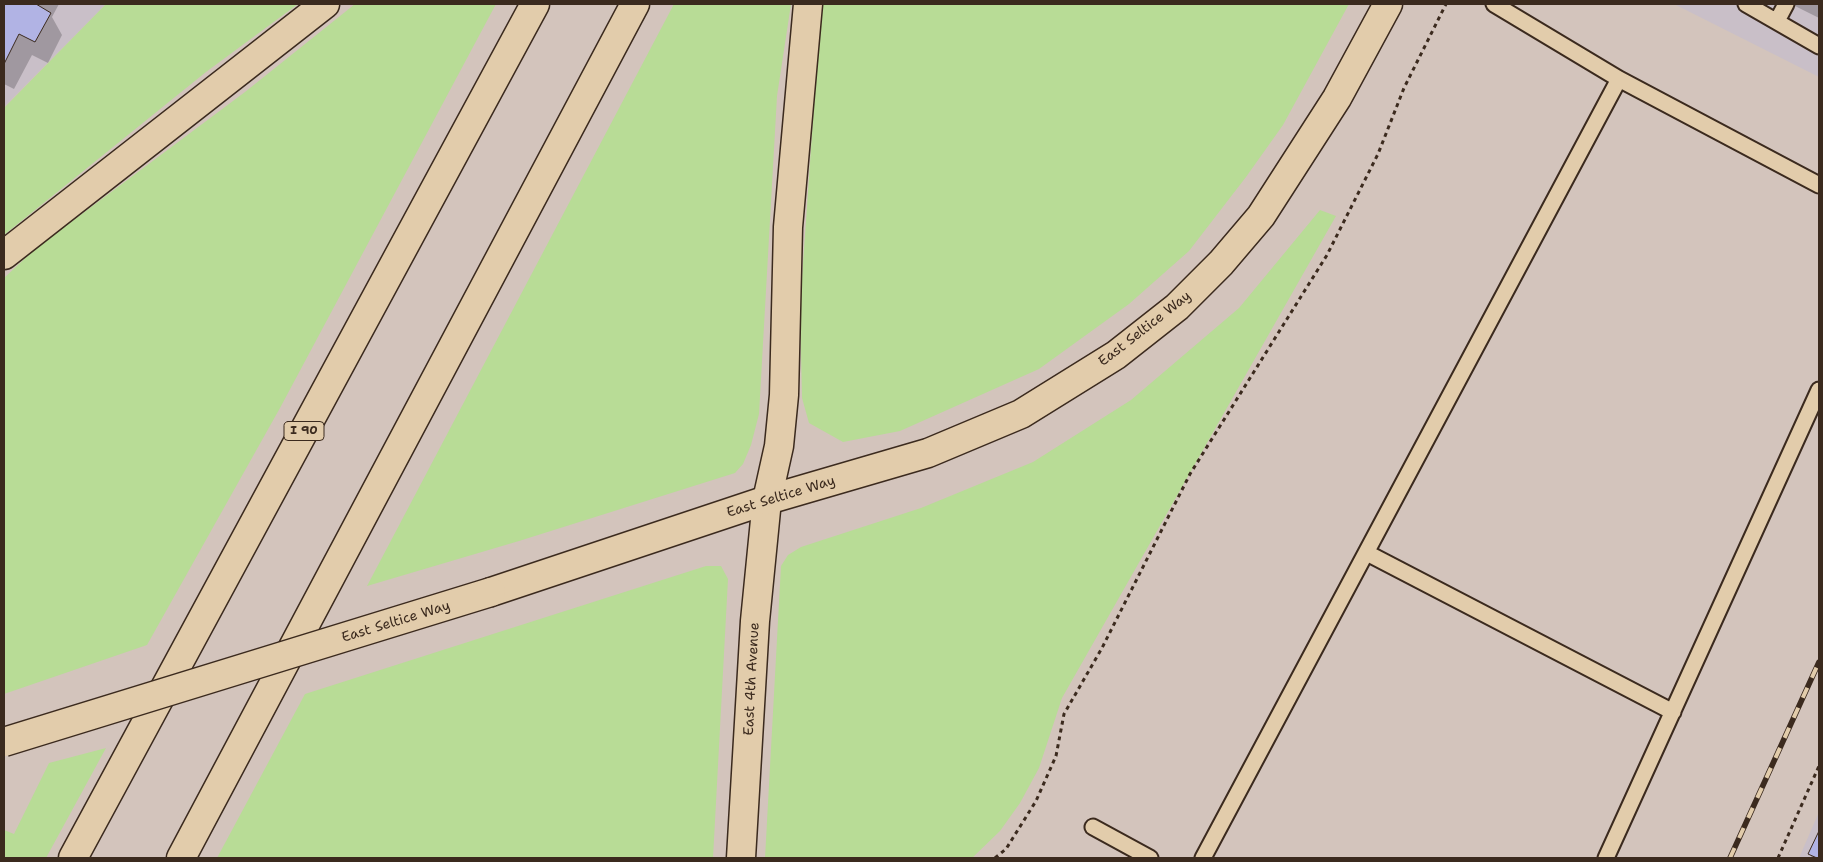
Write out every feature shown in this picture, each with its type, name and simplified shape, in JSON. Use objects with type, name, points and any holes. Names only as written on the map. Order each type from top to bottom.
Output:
[{"type":"main road","points":[[4,255],[325,4]]},
{"type":"main road","name":"I 90","points":[[73,858],[535,4]]},
{"type":"main road","points":[[181,858],[635,4]]},
{"type":"main road","name":"East 4th Avenue","points":[[741,858],[755,621],[767,500],[779,446],[784,395],[788,227],[808,4]]},
{"type":"main road","name":"East Seltice Way","points":[[4,742],[491,592],[767,500],[928,453],[1021,414],[1116,355],[1169,313],[1221,263],[1261,216],[1337,98],[1388,4]]},
{"type":"lane","points":[[1494,4],[1620,79],[1819,186]]},
{"type":"lane","points":[[1746,4],[1819,46]]},
{"type":"lane","points":[[1777,21],[1786,4]]},
{"type":"lane","points":[[1203,858],[1620,79]]},
{"type":"lane","points":[[1606,858],[1819,390]]},
{"type":"lane","points":[[1367,553],[1673,712]]},
{"type":"lane","points":[[1093,827],[1150,858]]},
{"type":"path","points":[[995,858],[1006,849],[1036,801],[1056,756],[1064,714],[1102,648],[1190,474],[1326,255],[1378,154],[1404,88],[1446,4]]},
{"type":"path","points":[[1778,858],[1819,766]]},
{"type":"shaded area","points":[[4,4],[106,4],[4,107]]},
{"type":"shaded area","points":[[1674,4],[1819,4],[1819,77]]},
{"type":"shaded area","points":[[1819,812],[1819,858],[1799,858]]},
{"type":"green space","points":[[106,4],[298,4],[206,72],[4,235],[4,108]]},
{"type":"green space","points":[[355,4],[496,4],[280,408],[147,645],[4,694],[4,278],[35,249],[245,92]]},
{"type":"green space","points":[[674,4],[791,4],[777,96],[759,414],[751,445],[743,464],[735,473],[519,541],[367,586]]},
{"type":"green space","points":[[821,4],[1349,4],[1283,125],[1246,177],[1189,251],[1129,304],[1039,369],[900,431],[843,442],[809,423],[802,398],[800,307]]},
{"type":"green space","points":[[1320,210],[1336,216],[1062,698],[1039,768],[1020,803],[1000,831],[972,858],[765,858],[781,566],[788,555],[801,547],[921,508],[1033,462],[1131,400],[1239,308]]},
{"type":"green space","points":[[706,566],[721,566],[728,579],[713,858],[217,858],[305,694]]},
{"type":"green space","points":[[106,748],[46,858],[4,858],[4,830],[14,834],[49,763]]},
{"type":"building","points":[[4,4],[36,4],[51,13],[35,42],[19,34],[4,64]]},
{"type":"building","points":[[1819,831],[1819,858],[1817,858],[1808,854]]},
{"type":"railway","points":[[1730,858],[1819,662]]}]
